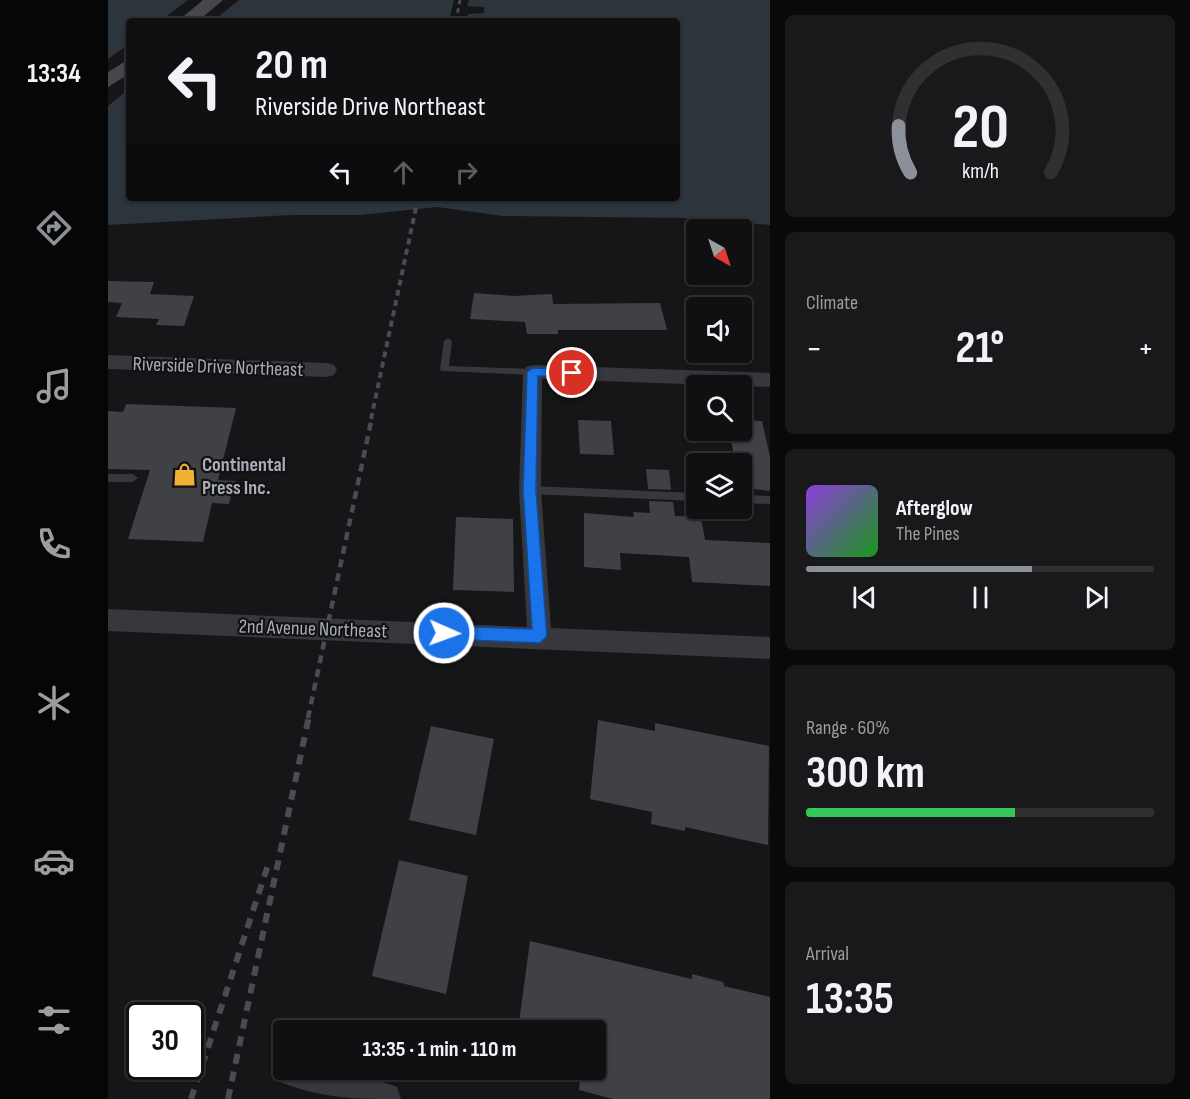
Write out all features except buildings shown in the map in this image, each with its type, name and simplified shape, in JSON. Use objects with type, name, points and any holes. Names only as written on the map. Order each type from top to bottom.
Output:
[{"type":"main road","points":[[191,18],[214,0]]},
{"type":"main road","points":[[108,81],[126,67]]},
{"type":"street","name":"Riverside Drive Northeast","points":[[108,362],[327,370]]},
{"type":"street","points":[[540,636],[530,490],[533,372],[770,380]]},
{"type":"street","name":"2nd Avenue Northeast","points":[[108,620],[540,636],[770,648]]},
{"type":"street","points":[[307,1080],[327,1091],[385,1099]]},
{"type":"lane","points":[[448,341],[444,369],[533,372]]},
{"type":"lane","points":[[108,478],[133,478]]},
{"type":"lane","points":[[530,490],[686,497]]},
{"type":"lane","points":[[752,499],[770,500]]},
{"type":"shaded area","points":[[108,0],[770,0],[770,225],[752,224],[752,219],[503,216],[437,207],[361,215],[291,215],[108,225]]},
{"type":"pier","points":[[188,0],[239,0],[217,18],[164,18]]},
{"type":"pier","points":[[454,0],[469,0],[467,6],[484,7],[484,13],[468,14],[467,18],[450,18]]},
{"type":"pier","points":[[126,46],[126,91],[108,106],[108,59]]},
{"type":"railway","points":[[457,18],[460,0]]},
{"type":"railway","points":[[371,419],[417,201]]},
{"type":"railway","points":[[308,718],[372,417]]},
{"type":"railway","points":[[228,1099],[309,716]]},
{"type":"railway","points":[[191,1099],[268,865]]},
{"type":"place","name":"Continental Press Inc.","points":[[184,475]]},
{"type":"route","points":[[444,633],[540,636],[530,490],[533,372],[572,373]]}]
